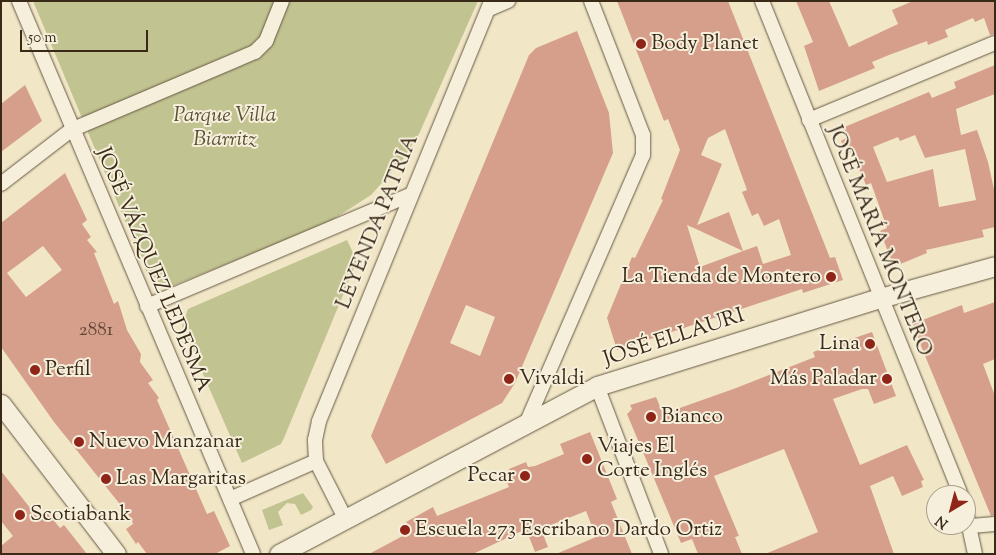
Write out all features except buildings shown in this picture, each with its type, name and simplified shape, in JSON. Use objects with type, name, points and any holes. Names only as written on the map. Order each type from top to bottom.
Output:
[{"type":"street","name":"JOSÉ VÁZQUEZ LEDESMA","points":[[19,1],[253,554]]},
{"type":"street","points":[[1,184],[72,130],[255,52],[266,41],[282,1]]},
{"type":"street","points":[[490,5],[508,1]]},
{"type":"street","points":[[526,424],[643,155],[643,135],[591,1]]},
{"type":"street","name":"JOSÉ MARÍA MONTERO","points":[[762,1],[957,485]]},
{"type":"street","name":"LEYENDA PATRIA","points":[[346,520],[316,461],[315,440],[319,421],[410,195],[490,5]]},
{"type":"street","points":[[809,120],[995,44]]},
{"type":"street","points":[[147,306],[410,195]]},
{"type":"street","name":"JOSÉ ELLAURI","points":[[279,554],[597,386],[880,298],[995,266]]},
{"type":"street","points":[[597,386],[661,554]]},
{"type":"street","points":[[1,404],[116,554]]},
{"type":"street","points":[[230,499],[316,461]]},
{"type":"street","points":[[976,526],[995,524]]},
{"type":"street","points":[[972,535],[976,554]]},
{"type":"green space","name":"Parque Villa Biarritz","points":[[33,1],[478,1],[419,134],[402,161],[371,195],[326,224],[167,288],[149,278]]},
{"type":"green space","points":[[347,240],[357,261],[284,438],[281,444],[242,463],[182,326],[188,309]]},
{"type":"green space","points":[[303,493],[313,507],[311,510],[301,515],[295,504],[287,503],[278,512],[283,525],[269,530],[262,510]]},
{"type":"place","name":"Body Planet","points":[[641,44]]},
{"type":"place","name":"La Tienda de Montero","points":[[831,277]]},
{"type":"place","name":"Lina","points":[[870,344]]},
{"type":"place","name":"Perfil","points":[[35,370]]},
{"type":"place","name":"Vivaldi","points":[[509,379]]},
{"type":"place","name":"Más Paladar","points":[[887,379]]},
{"type":"place","name":"Bianco","points":[[651,417]]},
{"type":"place","name":"Nuevo Manzanar","points":[[79,442]]},
{"type":"place","name":"Viajes El Corte Inglés","points":[[587,459]]},
{"type":"place","name":"Pecar","points":[[525,476]]},
{"type":"place","name":"Las Margaritas","points":[[106,479]]},
{"type":"place","name":"Scotiabank","points":[[20,515]]},
{"type":"place","name":"Escuela 273 Escribano Dardo Ortiz","points":[[405,530]]}]
